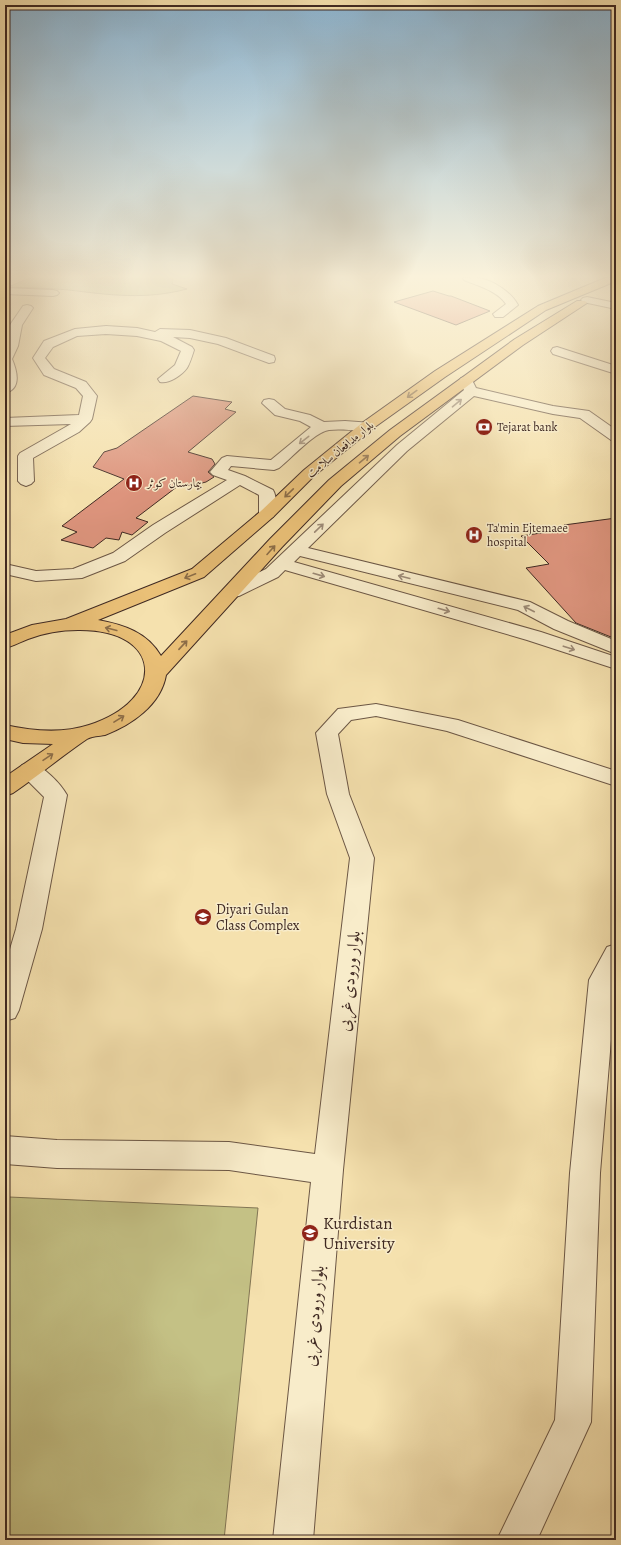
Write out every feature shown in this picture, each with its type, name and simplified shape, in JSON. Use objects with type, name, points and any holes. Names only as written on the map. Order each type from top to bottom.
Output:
[{"type":"main road","name":"بلوار مدافعان سلامت","points":[[71,624],[198,573],[267,514],[309,473],[367,426],[440,374],[477,350]]},
{"type":"main road","name":"بلوار مدافعان سلامت","points":[[156,674],[276,543],[335,483],[395,433],[468,386],[510,350]]},
{"type":"main road","points":[[5,642],[16,636],[43,628],[71,624],[98,626],[122,632],[141,642],[153,657],[156,674],[150,692],[135,709],[112,724],[83,734],[51,739],[20,737],[5,732]]},
{"type":"main road","points":[[5,788],[83,734]]},
{"type":"street","points":[[5,389],[9,386],[11,374],[6,359],[10,350]]},
{"type":"street","points":[[26,481],[25,456],[74,429],[85,418],[90,396],[80,385],[49,372],[39,358],[44,350]]},
{"type":"street","points":[[165,379],[181,367],[188,350]]},
{"type":"street","points":[[247,350],[269,358]]},
{"type":"street","points":[[557,351],[616,370]]},
{"type":"street","points":[[232,592],[272,573],[468,386],[553,410],[584,414],[616,437]]},
{"type":"street","points":[[269,403],[280,412],[305,418],[322,427]]},
{"type":"street","points":[[5,422],[85,418]]},
{"type":"street","points":[[267,514],[267,492],[240,479],[218,472],[227,461],[274,465],[305,438],[322,427],[357,425],[367,426]]},
{"type":"street","points":[[5,569],[36,576],[76,574],[119,557],[159,529],[240,479]]},
{"type":"street","points":[[296,550],[524,606],[561,625],[616,648]]},
{"type":"street","points":[[282,564],[534,636],[616,663]]},
{"type":"street","name":"بلوار ورودی غربی","points":[[293,1540],[328,1170],[362,858],[338,794],[327,733],[345,714],[376,710],[451,725],[616,779]]},
{"type":"street","points":[[5,1010],[28,929],[56,795],[30,770]]},
{"type":"street","points":[[518,1540],[573,1422],[585,1173],[602,980],[616,954]]},
{"type":"street","points":[[5,1150],[57,1154],[229,1156],[328,1170]]},
{"type":"shaded area","points":[[9,1197],[258,1208],[224,1540],[5,1540],[5,1208]]},
{"type":"building","points":[[193,396],[232,402],[225,409],[236,412],[188,452],[212,459],[215,464],[208,472],[214,477],[206,482],[194,485],[178,486],[136,518],[148,522],[132,535],[122,532],[119,540],[106,538],[93,548],[61,540],[77,532],[62,526],[124,479],[93,467],[104,452],[117,448]]},
{"type":"building","points":[[616,518],[616,639],[576,623],[526,568],[549,564],[521,536],[567,529],[564,525]]},
{"type":"place","name":"Tejarat bank","points":[[484,427]]},
{"type":"place","name":"بیمارستان کوثر","points":[[134,483]]},
{"type":"place","name":"Ta'min Ejtemaee hospital","points":[[474,535]]},
{"type":"place","name":"Diyari Gulan Class Complex","points":[[203,917]]},
{"type":"place","name":"Kurdistan University","points":[[310,1233]]}]
